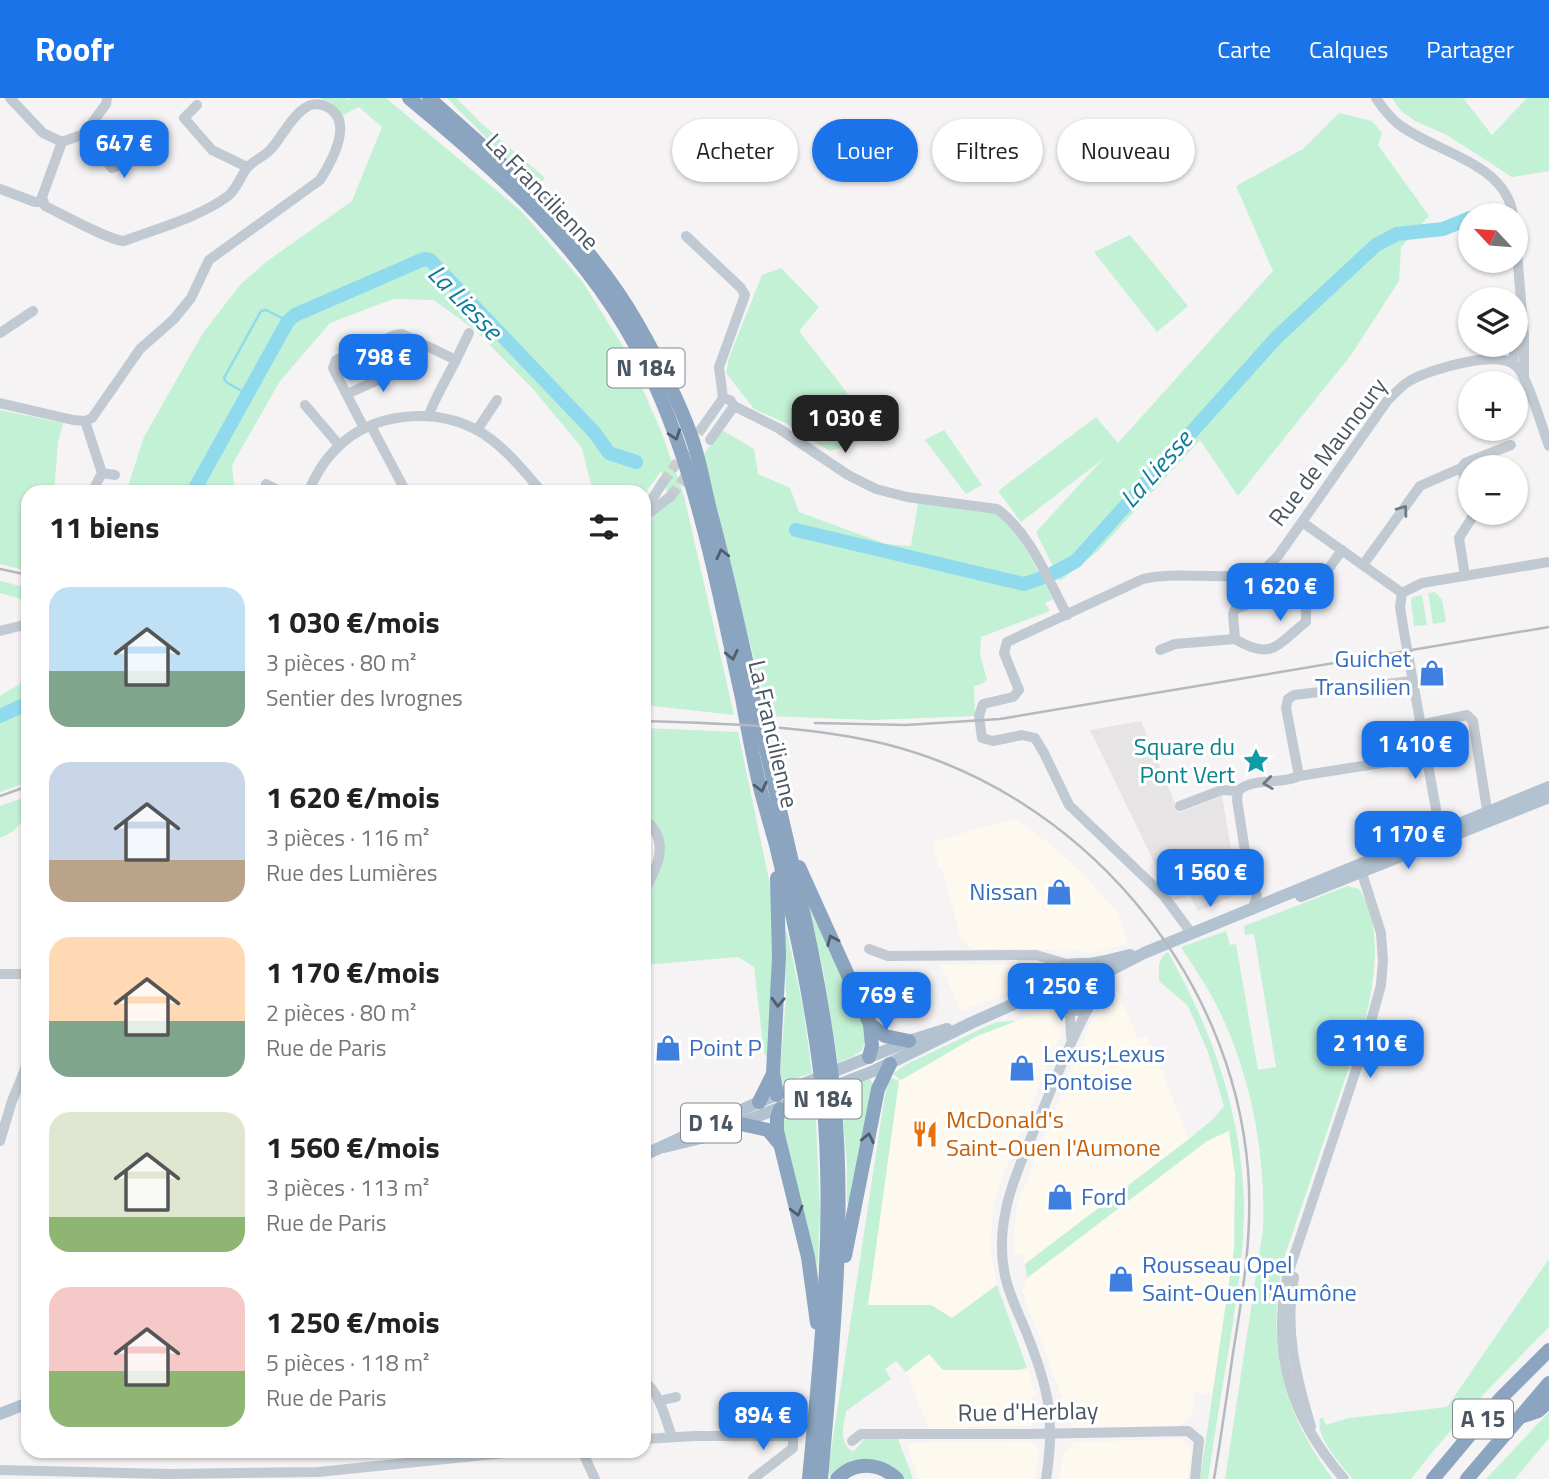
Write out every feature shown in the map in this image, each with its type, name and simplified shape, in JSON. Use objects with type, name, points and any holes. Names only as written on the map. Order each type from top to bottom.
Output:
[{"type":"highway","name":"La Francilienne","points":[[409,98],[474,152],[524,202],[583,266],[625,327],[664,404],[688,473],[752,716]]},
{"type":"highway","name":"La Francilienne","points":[[429,98],[530,190],[592,257],[636,321],[692,438],[732,595],[755,732],[758,780],[780,838],[816,977],[830,1059],[839,1188],[836,1309],[821,1479]]},
{"type":"highway","points":[[442,98],[461,127]]},
{"type":"highway","name":"La Francilienne","points":[[780,838],[809,999],[824,1110],[828,1185],[828,1250],[809,1479]]},
{"type":"highway","points":[[780,838],[870,1024],[872,1045],[865,1067],[878,1089],[836,1309]]},
{"type":"highway","points":[[759,1102],[774,1073],[780,838]]},
{"type":"highway","points":[[870,1024],[885,1036],[909,1041]]},
{"type":"highway","points":[[774,1073],[790,1097],[776,1123],[808,1257],[820,1359]]},
{"type":"highway","points":[[741,1124],[768,1130],[780,1144]]},
{"type":"highway","points":[[1537,1361],[1536,1352],[1549,1339]]},
{"type":"highway","name":"A 15","points":[[1433,1479],[1484,1417],[1549,1350]]},
{"type":"highway","name":"A 15","points":[[1467,1479],[1549,1383]]},
{"type":"highway","points":[[1522,1417],[1538,1411],[1549,1401]]},
{"type":"highway","points":[[836,1479],[846,1471],[867,1465],[884,1469],[897,1479]]},
{"type":"main road","points":[[1099,980],[1107,972],[1150,951],[1252,910],[1281,904],[1360,868],[1488,816],[1549,787]]},
{"type":"main road","points":[[1488,816],[1549,797]]},
{"type":"main road","points":[[1085,964],[1150,951]]},
{"type":"main road","points":[[1067,964],[1085,964],[1095,971],[1099,980],[1098,994],[1090,1005],[1078,1010],[1062,1004],[1053,992],[1053,979],[1067,964]]},
{"type":"main road","name":"D 14","points":[[664,1147],[705,1137],[741,1124],[790,1097],[1006,1009],[1041,992],[1053,979]]},
{"type":"main road","name":"D 14","points":[[1006,1009],[1042,998],[1062,1004]]},
{"type":"main road","name":"D 14","points":[[651,1153],[759,1102],[790,1097],[865,1067],[909,1041],[971,1023]]},
{"type":"main road","points":[[0,1414],[21,1406]]},
{"type":"main road","points":[[0,1422],[21,1413]]},
{"type":"street","points":[[10,98],[43,133],[62,142],[84,134],[106,104],[107,98]]},
{"type":"street","points":[[1376,98],[1405,129],[1496,180],[1510,203]]},
{"type":"street","points":[[197,105],[184,118],[212,150],[247,167]]},
{"type":"street","points":[[0,403],[85,421],[92,418],[141,349],[174,319],[191,298],[209,260],[320,180],[341,133],[342,124],[336,113],[324,105],[303,108],[270,151],[247,167],[230,194],[201,211],[124,241],[115,241],[45,206],[42,197],[62,142]]},
{"type":"street","points":[[84,134],[104,158]]},
{"type":"street","points":[[0,189],[35,202],[43,202]]},
{"type":"street","points":[[685,236],[741,288],[745,295],[719,367],[723,398],[702,428]]},
{"type":"street","points":[[0,333],[33,311]]},
{"type":"street","points":[[429,416],[430,409],[469,333]]},
{"type":"street","points":[[402,485],[346,394],[333,368],[336,360],[402,334],[456,360]]},
{"type":"street","points":[[1514,357],[1513,363],[1519,371]]},
{"type":"street","name":"Rue de Maunoury","points":[[1250,575],[1264,569],[1278,556],[1387,401],[1408,381],[1441,367],[1493,360],[1513,363]]},
{"type":"street","points":[[346,394],[407,367]]},
{"type":"street","points":[[1528,388],[1549,446]]},
{"type":"street","points":[[723,398],[778,428],[848,475],[876,488],[907,497],[996,509],[1008,517],[1026,538],[1067,614]]},
{"type":"street","points":[[477,430],[497,400]]},
{"type":"street","points":[[304,405],[339,445]]},
{"type":"street","points":[[709,440],[734,406]]},
{"type":"street","points":[[312,485],[321,467],[339,445],[368,427],[406,416],[429,416],[464,424],[477,430],[512,457],[536,485]]},
{"type":"street","points":[[85,421],[102,473],[96,485]]},
{"type":"street","points":[[1487,455],[1511,446]]},
{"type":"street","points":[[1363,565],[1420,486],[1458,469]]},
{"type":"street","points":[[102,473],[115,475]]},
{"type":"street","points":[[651,502],[663,482]]},
{"type":"street","points":[[651,509],[671,496]]},
{"type":"street","points":[[1302,522],[1402,593]]},
{"type":"street","points":[[1465,576],[1459,538],[1467,525]]},
{"type":"street","points":[[1160,650],[1175,644],[1235,639],[1248,647],[1265,650],[1280,646],[1307,622],[1306,608],[1323,584],[1324,575],[1342,550]]},
{"type":"street","points":[[1402,593],[1422,583],[1549,562]]},
{"type":"street","points":[[1187,936],[1164,896],[1069,805],[1035,738],[1022,735],[993,741],[982,738],[979,716],[983,704],[1007,700],[1018,694],[1019,690],[1004,653],[1007,642],[1143,579],[1163,576],[1250,575],[1249,604],[1235,609],[1233,614],[1235,639]]},
{"type":"street","points":[[1402,593],[1400,607],[1404,632],[1441,836]]},
{"type":"street","points":[[0,631],[21,626]]},
{"type":"street","points":[[1299,776],[1286,708],[1288,699],[1294,695],[1412,679]]},
{"type":"street","points":[[1420,725],[1467,715],[1473,722],[1488,816]]},
{"type":"street","points":[[1252,910],[1257,896],[1249,876],[1238,792],[1245,786],[1426,756]]},
{"type":"street","points":[[1180,806],[1222,790],[1238,792]]},
{"type":"street","points":[[651,827],[659,836],[659,862],[651,878]]},
{"type":"street","points":[[1344,1479],[1318,1444],[1297,1382],[1291,1347],[1290,1301],[1298,1250],[1368,1035],[1381,985],[1381,933],[1360,868]]},
{"type":"street","points":[[869,949],[888,956],[1036,955],[1067,964]]},
{"type":"street","points":[[1051,961],[1055,968],[1053,979]]},
{"type":"street","points":[[0,974],[21,974]]},
{"type":"street","points":[[1062,1004],[1070,1017],[1071,1041]]},
{"type":"street","points":[[1046,1479],[1052,1433],[1051,1409],[1042,1372],[1006,1278],[1002,1235],[1005,1209],[1013,1182],[1071,1041],[1090,1005]]},
{"type":"street","points":[[0,1141],[21,1079]]},
{"type":"street","points":[[0,1104],[12,1101]]},
{"type":"street","points":[[651,1387],[672,1437]]},
{"type":"street","points":[[659,1401],[676,1397]]},
{"type":"street","name":"Rue d'Herblay","points":[[852,1441],[861,1434],[1188,1431],[1197,1436],[1200,1444],[1195,1479]]},
{"type":"street","points":[[651,1438],[793,1436],[793,1448],[753,1479]]},
{"type":"street","points":[[0,1470],[170,1477],[318,1475],[465,1458]]},
{"type":"street","points":[[586,1458],[596,1479]]},
{"type":"shaded area","points":[[1141,721],[1179,813],[1222,796],[1236,879],[1241,893],[1198,911],[1190,895],[1173,901],[1090,730]]},
{"type":"shaded area","points":[[1014,819],[1050,844],[1081,872],[1117,912],[1128,944],[1093,953],[1052,949],[972,949],[961,939],[942,868],[939,868],[932,842]]},
{"type":"shaded area","points":[[940,965],[1044,966],[1043,978],[961,1011]]},
{"type":"shaded area","points":[[1118,991],[1138,1039],[1147,1036],[1189,1139],[1025,1264],[1023,1253],[1015,1255],[1014,1226],[1018,1203],[1046,1132],[1050,1130],[1054,1113],[1091,1022],[1108,996]]},
{"type":"shaded area","points":[[1052,1007],[1061,1016],[1060,1036],[999,1186],[993,1210],[990,1249],[997,1285],[952,1319],[931,1305],[867,1306],[899,1081],[977,1036]]},
{"type":"shaded area","points":[[1229,1130],[1235,1174],[1234,1249],[1212,1394],[1195,1392],[1192,1416],[1179,1426],[1075,1428],[1065,1417],[1061,1394],[1022,1291],[1027,1278],[1207,1141]]},
{"type":"shaded area","points":[[929,1354],[1019,1370],[1027,1368],[1036,1395],[1031,1397],[1032,1426],[968,1427],[966,1431],[930,1431],[906,1372]]},
{"type":"shaded area","points":[[1181,1439],[1191,1451],[1187,1479],[1059,1479],[1063,1454],[1074,1442]]},
{"type":"shaded area","points":[[1031,1442],[1039,1452],[1035,1479],[919,1479],[906,1443]]},
{"type":"green space","points":[[320,98],[346,98],[352,102],[348,98],[386,98],[521,211],[582,281],[626,351],[661,431],[684,496],[734,715],[651,706],[651,520],[667,492],[661,471],[651,485],[591,485],[582,448],[534,390],[476,331],[434,300],[393,299],[330,323],[280,381],[232,465],[234,485],[128,485],[144,437],[203,333],[240,285],[266,262],[352,201],[382,127],[359,107],[343,115],[331,103]]},
{"type":"green space","points":[[447,98],[456,98],[545,178],[536,188]]},
{"type":"green space","points":[[1392,98],[1463,98],[1492,135],[1527,98],[1549,98],[1549,171],[1512,177],[1447,135],[1415,121],[1401,111]]},
{"type":"green space","points":[[1339,113],[1372,121],[1382,133],[1378,145],[1429,216],[1401,247],[1399,281],[1351,355],[1238,496],[1200,440],[1098,551],[1060,581],[1036,532],[1103,459],[1021,522],[998,491],[1096,417],[1118,443],[1273,271],[1236,186],[1303,149]]},
{"type":"green space","points":[[1130,235],[1188,306],[1157,332],[1094,252]]},
{"type":"green space","points":[[781,268],[819,307],[799,331],[876,434],[830,451],[786,423],[754,409],[726,373],[729,358],[762,275]]},
{"type":"green space","points":[[0,410],[63,423],[58,442],[55,485],[21,485],[21,569],[0,564]]},
{"type":"green space","points":[[944,430],[982,485],[966,494],[925,440]]},
{"type":"green space","points":[[724,431],[754,449],[758,474],[790,488],[799,512],[886,544],[911,546],[918,503],[992,512],[1007,522],[1029,554],[1053,599],[1045,603],[1050,611],[981,637],[980,654],[987,680],[974,686],[975,716],[871,720],[769,716],[702,457],[720,432]]},
{"type":"green space","points":[[0,581],[21,586],[21,599],[0,593]]},
{"type":"green space","points":[[1435,592],[1442,600],[1446,622],[1433,624],[1428,593]]},
{"type":"green space","points":[[1422,595],[1427,625],[1414,626],[1411,600]]},
{"type":"green space","points":[[21,683],[21,784],[0,792],[0,696]]},
{"type":"green space","points":[[651,728],[738,732],[772,894],[773,949],[768,1059],[764,1053],[754,967],[738,957],[651,964],[651,875],[660,857],[656,836],[651,831]]},
{"type":"green space","points":[[21,798],[21,822],[0,838],[0,806]]},
{"type":"green space","points":[[1348,886],[1359,889],[1367,903],[1371,919],[1375,952],[1372,986],[1366,1017],[1284,1258],[1276,1318],[1277,1347],[1290,1401],[1315,1453],[1333,1479],[1225,1479],[1263,1230],[1262,1173],[1254,1115],[1239,1059],[1217,1006],[1181,947],[1226,931],[1230,945],[1236,944],[1258,1070],[1276,1067],[1254,934],[1245,935],[1244,926]]},
{"type":"green space","points":[[808,904],[865,1026],[865,1042],[861,1051],[838,1063],[823,969]]},
{"type":"green space","points":[[785,932],[803,1008],[812,1073],[779,1084],[786,998]]},
{"type":"green space","points":[[1168,952],[1198,1011],[1221,1071],[1237,1133],[1244,1199],[1238,1289],[1208,1479],[1200,1479],[1234,1249],[1235,1174],[1229,1131],[1207,1141],[1027,1278],[1025,1264],[1189,1139],[1224,1106],[1208,1052],[1188,1006],[1159,981],[1160,961]]},
{"type":"green space","points":[[1075,967],[1088,972],[1093,985],[1088,998],[1075,1003],[1062,998],[1057,985],[1062,972]]},
{"type":"green space","points":[[1016,1021],[977,1036],[901,1080],[893,1074],[905,1065],[987,1026],[997,1022]]},
{"type":"green space","points":[[892,1078],[899,1081],[868,1305],[931,1305],[952,1318],[997,1285],[1027,1368],[943,1370],[929,1354],[906,1372],[896,1361],[885,1369],[891,1379],[846,1411],[843,1437],[851,1451],[865,1438],[898,1439],[913,1479],[903,1479],[889,1466],[831,1479],[828,1471],[884,1101],[888,1081]]},
{"type":"green space","points":[[869,1079],[873,1083],[850,1204],[847,1203],[841,1092]]},
{"type":"green space","points":[[815,1102],[820,1213],[817,1281],[782,1124],[785,1115]]},
{"type":"green space","points":[[1549,1259],[1549,1327],[1460,1420],[1411,1479],[1353,1479],[1325,1442],[1319,1426],[1320,1418],[1323,1418],[1326,1425],[1349,1418],[1447,1407]]},
{"type":"green space","points":[[1549,1412],[1549,1438],[1515,1479],[1486,1479]]},
{"type":"waterway","name":"La Liesse","points":[[796,530],[1024,584],[1050,575],[1076,561],[1277,337],[1376,245],[1397,234],[1443,229],[1458,223]]},
{"type":"waterway","name":"La Liesse","points":[[197,485],[288,321],[295,315],[424,259],[430,260],[594,432],[609,453],[636,462]]},
{"type":"waterway","points":[[247,394],[226,382],[224,378],[261,311],[266,310],[288,321]]},
{"type":"waterway","name":"La Liesse","points":[[0,716],[21,706]]},
{"type":"tunnel","points":[[663,482],[702,428]]},
{"type":"tunnel","points":[[671,496],[689,471]]},
{"type":"railway","points":[[0,569],[21,574]]},
{"type":"railway","points":[[815,723],[906,725],[1000,719],[1549,627]]},
{"type":"railway","points":[[651,721],[765,726],[825,733],[885,744],[956,768],[1021,803],[1081,847],[1133,900],[1177,960],[1212,1026],[1236,1096],[1248,1170],[1246,1262],[1214,1479]]},
{"type":"railway","points":[[0,796],[21,788]]},
{"type":"place","name":"Guichet Transilien","points":[[1432,673]]},
{"type":"place","name":"Square du Pont Vert","points":[[1256,761]]},
{"type":"place","name":"Nissan","points":[[1059,892]]},
{"type":"place","name":"Point P","points":[[668,1048]]},
{"type":"place","name":"Lexus;Lexus Pontoise","points":[[1022,1068]]},
{"type":"place","name":"McDonald's Saint-Ouen l'Aumone","points":[[925,1134]]},
{"type":"place","name":"Ford","points":[[1060,1197]]},
{"type":"place","name":"Rousseau Opel Saint-Ouen l'Aumône","points":[[1121,1279]]}]
